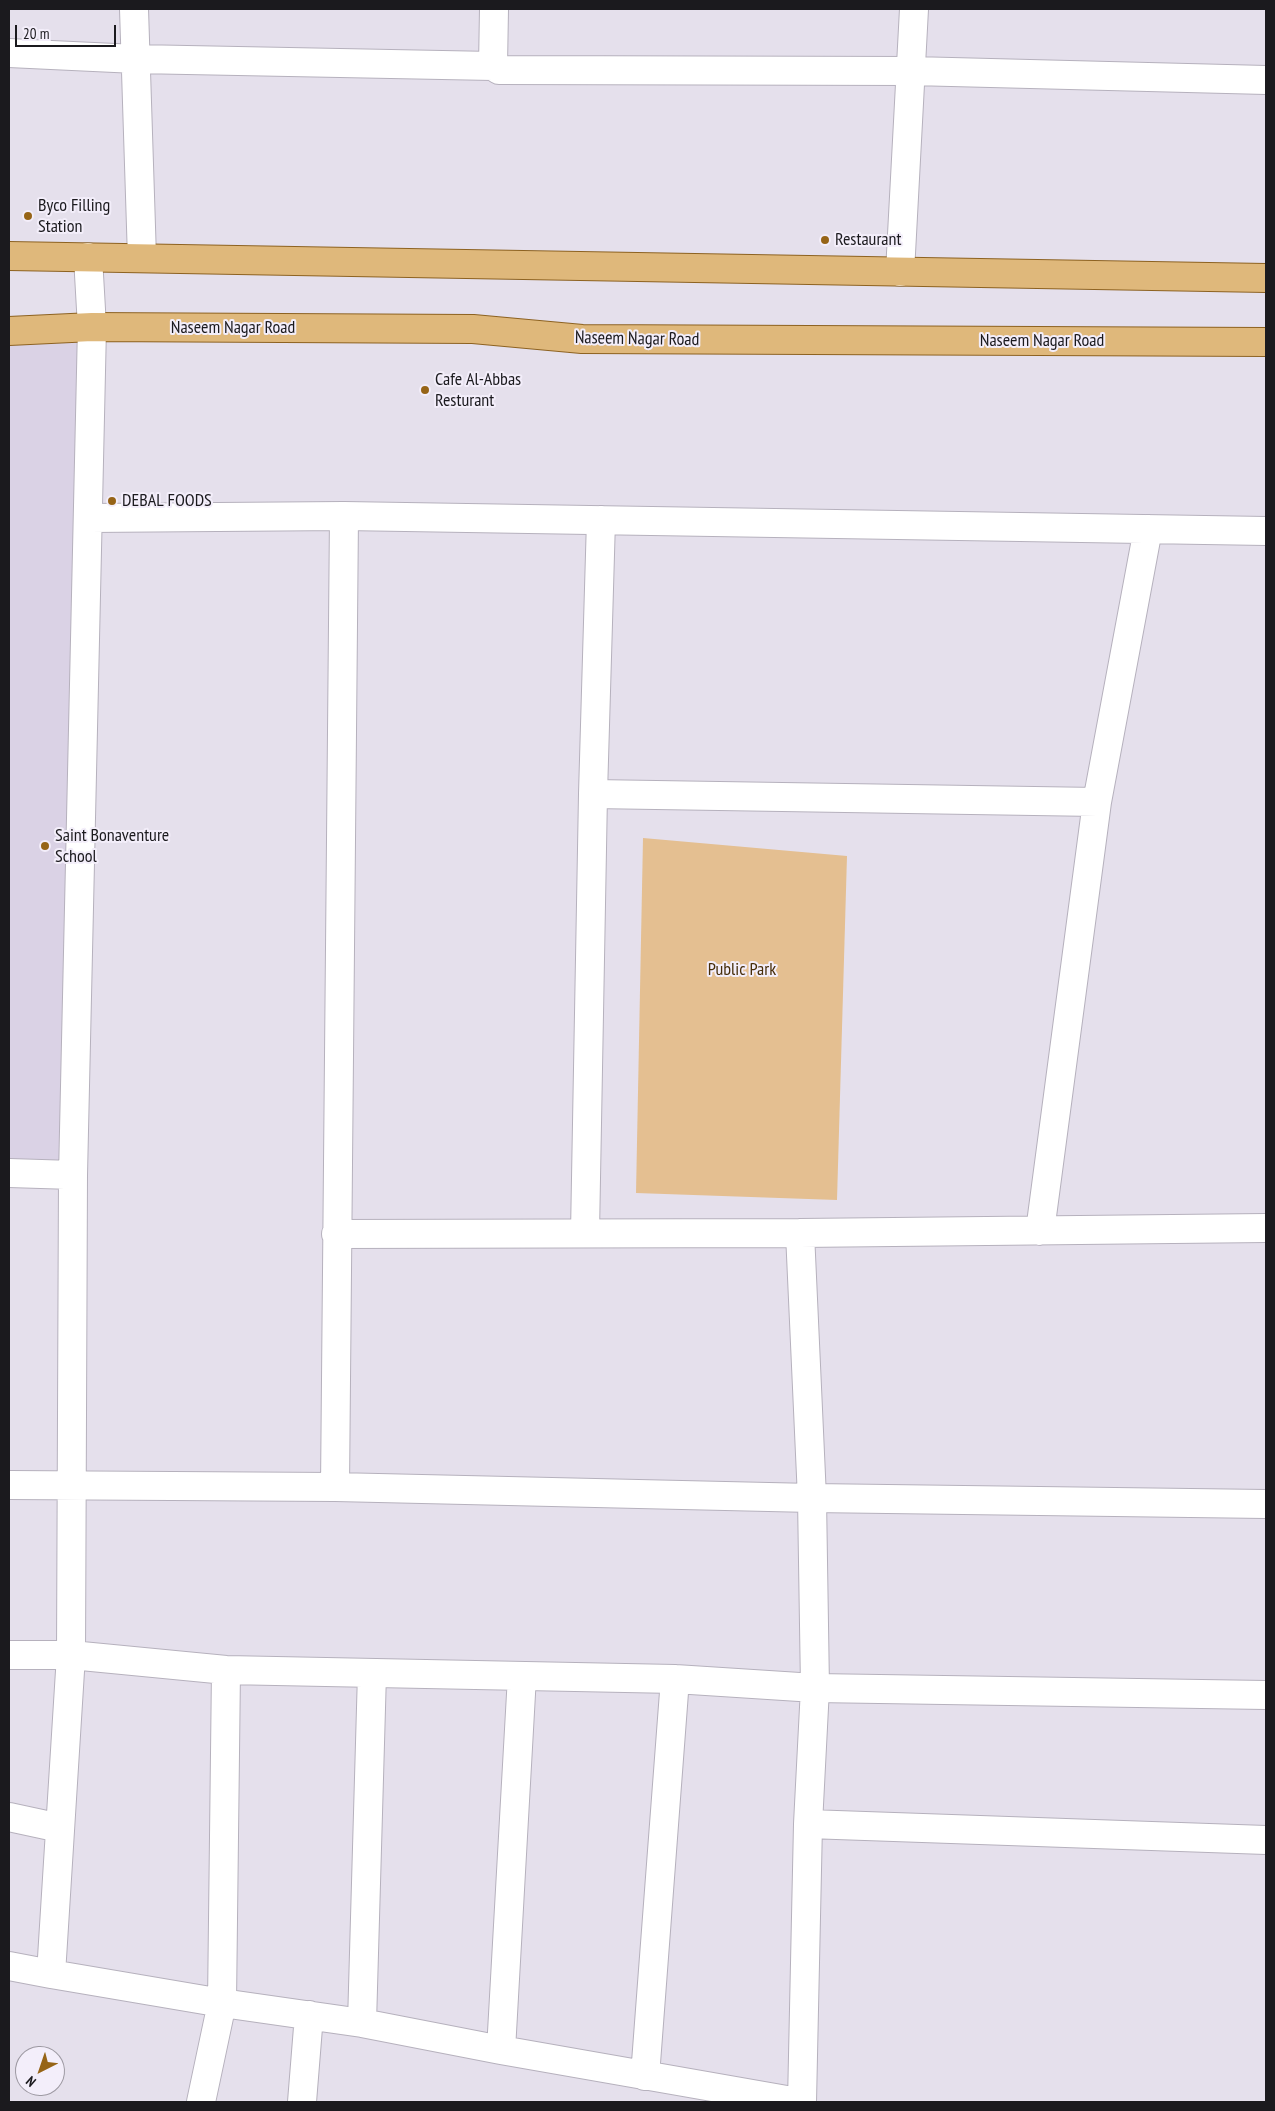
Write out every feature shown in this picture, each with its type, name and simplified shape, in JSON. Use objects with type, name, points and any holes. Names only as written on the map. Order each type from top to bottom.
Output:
[{"type":"main road","points":[[9,256],[1266,278]]},
{"type":"main road","name":"Naseem Nagar Road","points":[[9,331],[92,327],[473,329],[582,339],[1266,342]]},
{"type":"street","points":[[134,9],[142,258]]},
{"type":"street","points":[[493,66],[494,9]]},
{"type":"street","points":[[900,272],[914,9]]},
{"type":"street","points":[[9,53],[136,59],[493,66],[499,70],[912,71],[1266,80]]},
{"type":"street","points":[[51,1974],[71,1656],[74,1175],[90,518],[92,327],[88,257]]},
{"type":"street","points":[[90,518],[344,516],[1266,531]]},
{"type":"street","points":[[334,1487],[344,516]]},
{"type":"street","points":[[586,1233],[593,794],[601,520]]},
{"type":"street","points":[[1040,1231],[1097,802],[1148,529]]},
{"type":"street","points":[[593,794],[1097,802]]},
{"type":"street","points":[[9,1173],[74,1175]]},
{"type":"street","points":[[336,1234],[800,1233],[1266,1228]]},
{"type":"street","points":[[800,1233],[812,1498],[815,1688],[808,1824],[802,2102]]},
{"type":"street","points":[[9,1485],[334,1487],[812,1498],[1266,1504]]},
{"type":"street","points":[[9,1656],[71,1656],[226,1670],[675,1679],[815,1688],[1266,1695]]},
{"type":"street","points":[[200,2102],[222,2003],[226,1670]]},
{"type":"street","points":[[362,2023],[372,1673]]},
{"type":"street","points":[[501,2050],[522,1676]]},
{"type":"street","points":[[645,2076],[675,1679]]},
{"type":"street","points":[[9,1817],[60,1828]]},
{"type":"street","points":[[808,1824],[1266,1840]]},
{"type":"street","points":[[9,1966],[222,2003],[362,2023],[501,2050],[798,2102]]},
{"type":"street","points":[[302,2102],[309,2015]]},
{"type":"shaded area","name":"Saint Bonaventure School","points":[[92,327],[73,1175],[9,1173],[9,331]]},
{"type":"green space","name":"Public Park","points":[[643,838],[847,856],[837,1200],[636,1193]]},
{"type":"place","name":"Byco Filling Station","points":[[28,216]]},
{"type":"place","name":"Restaurant","points":[[825,240]]},
{"type":"place","name":"Cafe Al-Abbas Resturant","points":[[425,390]]},
{"type":"place","name":"DEBAL FOODS","points":[[112,501]]},
{"type":"place","name":"Saint Bonaventure School","points":[[45,846]]}]
